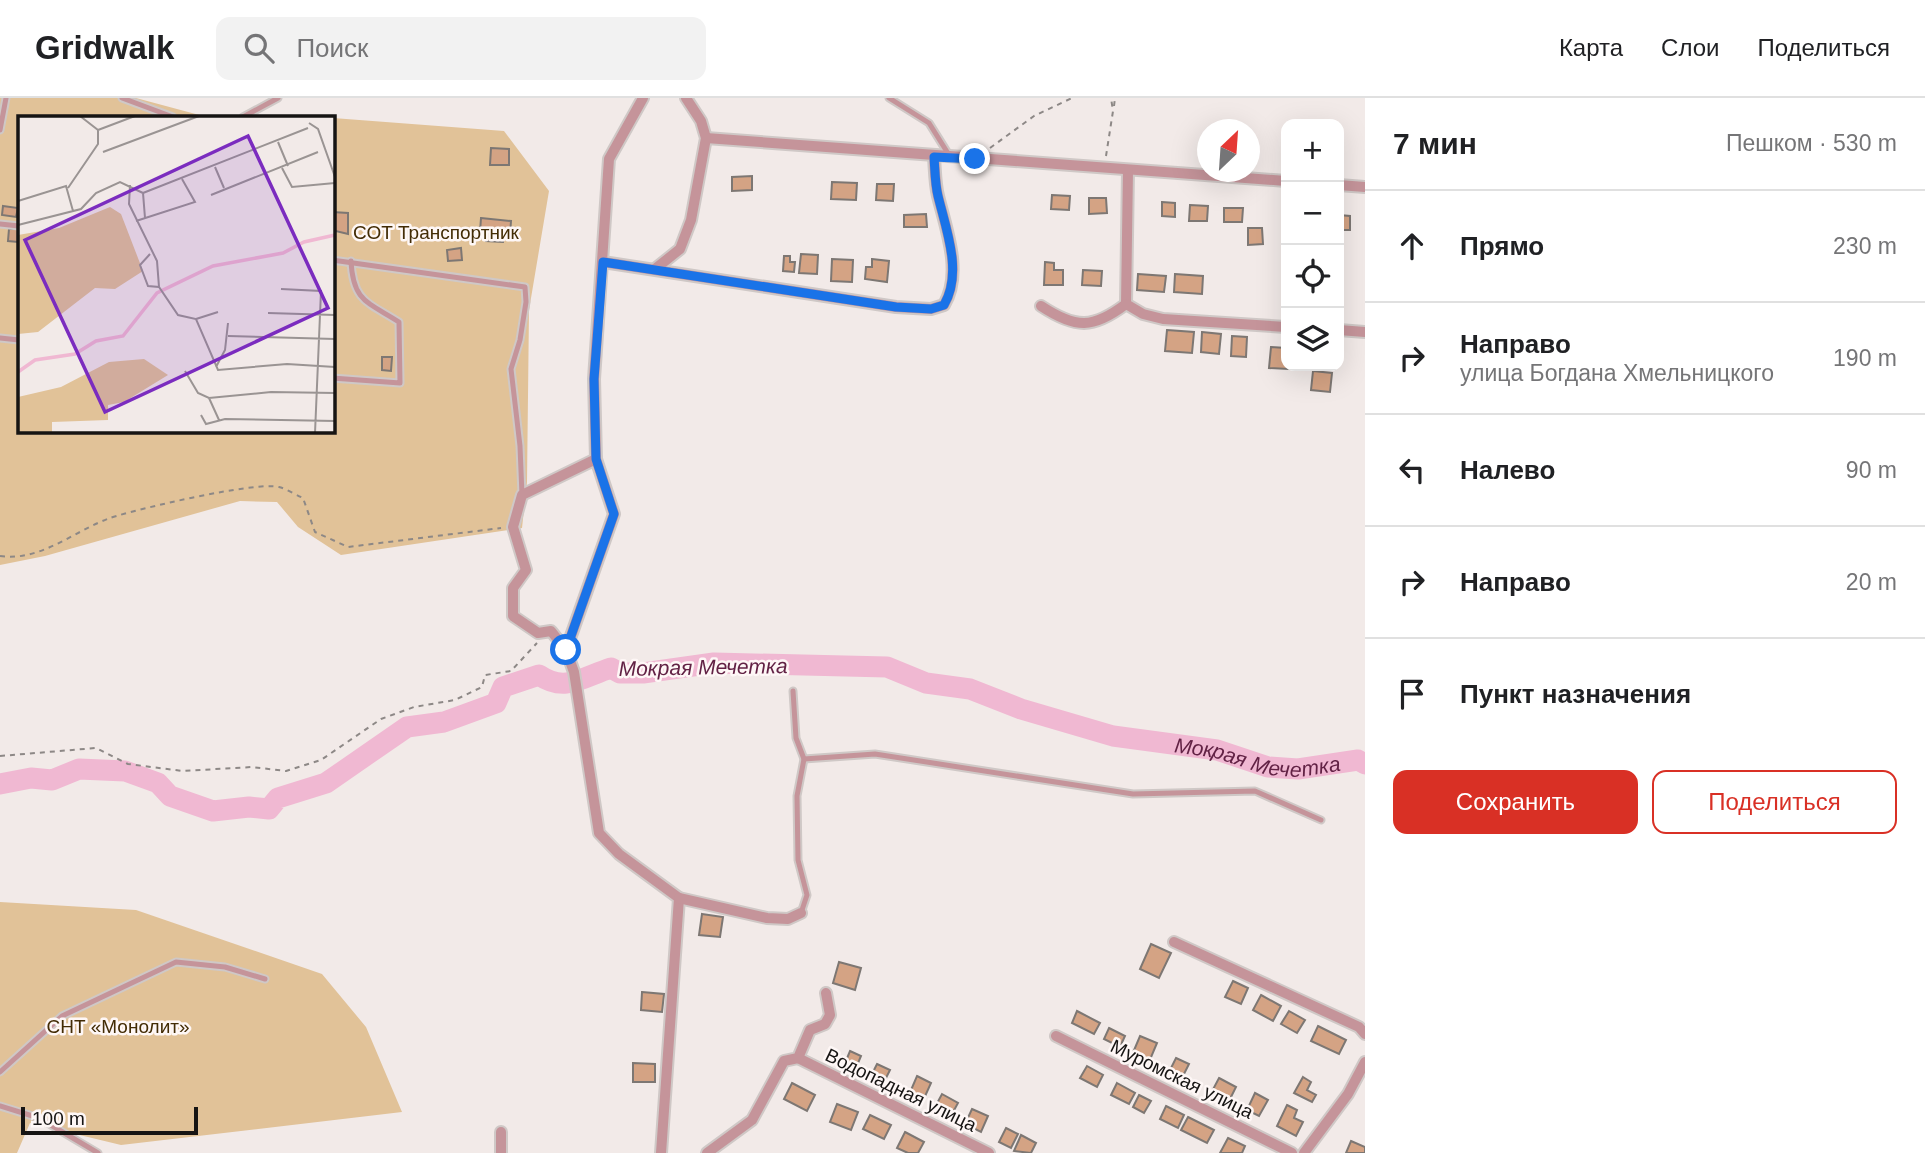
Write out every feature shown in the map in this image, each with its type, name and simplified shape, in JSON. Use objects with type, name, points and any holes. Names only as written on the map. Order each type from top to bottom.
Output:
[{"type":"street","points":[[566,650],[614,514],[596,459],[594,379],[608,159],[643,98]]},
{"type":"street","points":[[655,269],[680,249],[691,220],[706,138],[701,121],[685,98]]},
{"type":"street","points":[[706,138],[1281,181]]},
{"type":"street","points":[[603,262],[896,307],[931,309],[944,305],[951,293],[952,273],[949,232],[937,193],[934,157]]},
{"type":"street","points":[[1126,304],[1128,170]]},
{"type":"street","points":[[1344,185],[1365,187]]},
{"type":"street","points":[[1041,306],[1059,317],[1083,323],[1104,320],[1126,304]]},
{"type":"street","points":[[1126,304],[1143,314],[1163,319],[1281,327]]},
{"type":"street","points":[[1344,330],[1365,332]]},
{"type":"street","points":[[596,459],[522,495],[513,527],[526,570],[513,588],[513,616],[538,633],[551,631],[566,650],[577,688],[599,833],[619,854],[679,898],[767,918],[788,919],[802,913]]},
{"type":"street","points":[[661,1153],[679,898]]},
{"type":"street","points":[[1174,942],[1362,1031]]},
{"type":"street","points":[[707,1153],[752,1120],[784,1061],[798,1058],[810,1030],[825,1024],[830,1015],[826,993]]},
{"type":"street","name":"Муромская улица","points":[[1056,1036],[1292,1153]]},
{"type":"street","name":"Водопадная улица","points":[[798,1058],[989,1153]]},
{"type":"street","points":[[1304,1153],[1348,1094],[1365,1062]]},
{"type":"street","points":[[501,1132],[501,1153]]},
{"type":"lane","points":[[0,130],[6,98]]},
{"type":"lane","points":[[122,98],[170,116]]},
{"type":"lane","points":[[245,116],[278,98]]},
{"type":"lane","points":[[889,98],[929,123],[951,158]]},
{"type":"lane","points":[[0,224],[18,226]]},
{"type":"lane","points":[[334,260],[525,287],[524,315],[511,369],[520,446],[522,495]]},
{"type":"lane","points":[[334,378],[400,383],[399,323],[359,296],[352,284],[351,261]]},
{"type":"lane","points":[[0,338],[18,340]]},
{"type":"lane","points":[[793,691],[796,738],[804,759],[797,796],[798,860],[807,895],[802,913]]},
{"type":"lane","points":[[804,759],[875,754],[1133,794],[1255,791],[1321,820]]},
{"type":"lane","points":[[0,1072],[62,1016],[176,962],[225,967],[265,979]]},
{"type":"lane","points":[[0,1106],[39,1118],[98,1153]]},
{"type":"path","points":[[975,159],[1034,116],[1072,98]]},
{"type":"path","points":[[1103,169],[1113,98]]},
{"type":"path","points":[[0,556],[14,558],[51,547],[110,519],[227,491],[278,486],[303,499],[315,532],[348,547],[513,527]]},
{"type":"path","points":[[0,755],[96,748],[128,764],[183,771],[252,767],[286,771],[321,760],[381,719],[414,707],[455,701],[482,687],[485,675],[512,671],[540,640],[538,633]]},
{"type":"green space","name":"СОТ Транспортник","points":[[0,98],[136,98],[203,116],[18,116],[18,432],[334,432],[334,118],[504,131],[549,191],[529,310],[527,482],[522,528],[341,555],[298,527],[277,502],[240,501],[45,556],[0,565]]},
{"type":"green space","name":"СНТ «Монолит»","points":[[0,902],[136,910],[322,974],[366,1027],[402,1112],[121,1145],[30,1123],[17,1153],[0,1153]]},
{"type":"building","points":[[491,148],[509,149],[509,165],[490,165]]},
{"type":"building","points":[[752,176],[752,190],[732,191],[732,177]]},
{"type":"building","points":[[832,182],[857,183],[856,200],[831,199]]},
{"type":"building","points":[[877,184],[894,184],[893,201],[876,200]]},
{"type":"building","points":[[1052,195],[1070,196],[1069,210],[1051,209]]},
{"type":"building","points":[[1089,198],[1106,198],[1107,213],[1089,214]]},
{"type":"building","points":[[1162,202],[1175,203],[1175,217],[1162,216]]},
{"type":"building","points":[[1190,205],[1208,206],[1207,221],[1189,221]]},
{"type":"building","points":[[3,206],[18,208],[16,217],[2,215]]},
{"type":"building","points":[[1224,208],[1243,208],[1242,222],[1224,222]]},
{"type":"building","points":[[334,212],[348,213],[348,234],[334,232]]},
{"type":"building","points":[[926,214],[927,227],[904,227],[904,215]]},
{"type":"building","points":[[1344,215],[1350,216],[1350,230],[1344,230]]},
{"type":"building","points":[[481,218],[511,221],[510,235],[504,234],[503,242],[486,241],[487,232],[480,232]]},
{"type":"building","points":[[1248,228],[1262,228],[1263,244],[1248,245]]},
{"type":"building","points":[[9,229],[18,229],[18,242],[8,241]]},
{"type":"building","points":[[461,248],[462,260],[448,261],[447,250]]},
{"type":"building","points":[[801,254],[818,255],[817,274],[799,273]]},
{"type":"building","points":[[784,256],[790,256],[790,262],[795,262],[794,272],[783,271]]},
{"type":"building","points":[[832,259],[853,260],[852,282],[831,281]]},
{"type":"building","points":[[872,259],[889,261],[887,282],[865,279],[866,267],[872,267]]},
{"type":"building","points":[[1045,262],[1054,263],[1054,270],[1063,270],[1063,285],[1044,285]]},
{"type":"building","points":[[1083,270],[1102,271],[1101,286],[1082,285]]},
{"type":"building","points":[[1138,274],[1166,276],[1164,292],[1137,290]]},
{"type":"building","points":[[1175,274],[1203,276],[1202,294],[1174,292]]},
{"type":"building","points":[[1167,330],[1194,332],[1192,353],[1165,351]]},
{"type":"building","points":[[1202,332],[1221,334],[1219,354],[1201,352]]},
{"type":"building","points":[[1232,336],[1247,337],[1246,357],[1231,356]]},
{"type":"building","points":[[1271,347],[1281,348],[1281,369],[1269,368]]},
{"type":"building","points":[[382,357],[392,357],[391,371],[382,370]]},
{"type":"building","points":[[1313,371],[1332,373],[1330,392],[1311,390]]},
{"type":"building","points":[[702,914],[723,917],[720,937],[699,935]]},
{"type":"building","points":[[1151,944],[1171,953],[1159,978],[1140,969]]},
{"type":"building","points":[[839,962],[861,968],[855,990],[833,983]]},
{"type":"building","points":[[1233,981],[1248,988],[1241,1004],[1225,997]]},
{"type":"building","points":[[642,992],[664,994],[662,1012],[641,1010]]},
{"type":"building","points":[[1261,995],[1281,1006],[1273,1021],[1253,1010]]},
{"type":"building","points":[[1077,1011],[1100,1023],[1094,1034],[1072,1023]]},
{"type":"building","points":[[1289,1011],[1305,1020],[1297,1033],[1281,1024]]},
{"type":"building","points":[[1318,1026],[1346,1040],[1339,1054],[1311,1041]]},
{"type":"building","points":[[1109,1028],[1125,1036],[1120,1047],[1104,1039]]},
{"type":"building","points":[[1140,1036],[1157,1043],[1149,1062],[1132,1055]]},
{"type":"building","points":[[850,1051],[861,1056],[856,1068],[845,1063]]},
{"type":"building","points":[[1176,1058],[1189,1064],[1182,1078],[1169,1072]]},
{"type":"building","points":[[633,1063],[655,1064],[655,1082],[633,1082]]},
{"type":"building","points":[[877,1064],[890,1070],[884,1082],[871,1076]]},
{"type":"building","points":[[1087,1066],[1103,1075],[1097,1087],[1080,1078]]},
{"type":"building","points":[[917,1076],[931,1083],[922,1103],[908,1097]]},
{"type":"building","points":[[1303,1077],[1311,1082],[1307,1090],[1316,1095],[1312,1102],[1294,1093]]},
{"type":"building","points":[[1219,1078],[1236,1087],[1227,1105],[1210,1095]]},
{"type":"building","points":[[792,1083],[815,1095],[807,1111],[784,1099]]},
{"type":"building","points":[[1117,1083],[1135,1093],[1129,1104],[1111,1095]]},
{"type":"building","points":[[1255,1093],[1268,1100],[1259,1116],[1247,1110]]},
{"type":"building","points":[[942,1094],[958,1103],[951,1116],[935,1107]]},
{"type":"building","points":[[1139,1095],[1151,1101],[1144,1113],[1133,1107]]},
{"type":"building","points":[[837,1104],[858,1112],[851,1130],[830,1122]]},
{"type":"building","points":[[1287,1105],[1297,1110],[1294,1118],[1303,1122],[1296,1136],[1277,1126]]},
{"type":"building","points":[[1166,1106],[1184,1115],[1178,1128],[1160,1119]]},
{"type":"building","points":[[972,1109],[988,1116],[981,1132],[965,1124]]},
{"type":"building","points":[[870,1115],[891,1125],[884,1139],[863,1129]]},
{"type":"building","points":[[1188,1117],[1214,1130],[1207,1143],[1181,1130]]},
{"type":"building","points":[[1006,1128],[1018,1134],[1011,1148],[999,1142]]},
{"type":"building","points":[[905,1132],[924,1142],[918,1153],[908,1153],[897,1148]]},
{"type":"building","points":[[1021,1135],[1036,1143],[1031,1153],[1014,1151]]},
{"type":"building","points":[[1228,1138],[1245,1146],[1242,1153],[1220,1153]]},
{"type":"building","points":[[1351,1141],[1365,1147],[1365,1153],[1346,1153]]},
{"type":"waterway","name":"Мокрая Мечетка","points":[[0,784],[31,778],[52,780],[79,769],[125,771],[158,783],[170,796],[213,811],[249,807],[269,809],[278,798],[326,783],[407,727],[444,722],[496,703],[503,687],[539,675],[557,683],[566,683],[611,668],[620,673],[643,673],[714,663],[887,667],[926,683],[970,689],[1021,709],[1113,736],[1217,750],[1268,767],[1298,769],[1358,760],[1365,764]]},
{"type":"route","points":[[566,650],[614,514],[596,459],[594,379],[603,262],[896,307],[931,309],[944,305],[951,293],[952,273],[949,232],[937,193],[934,157],[975,159]]}]
